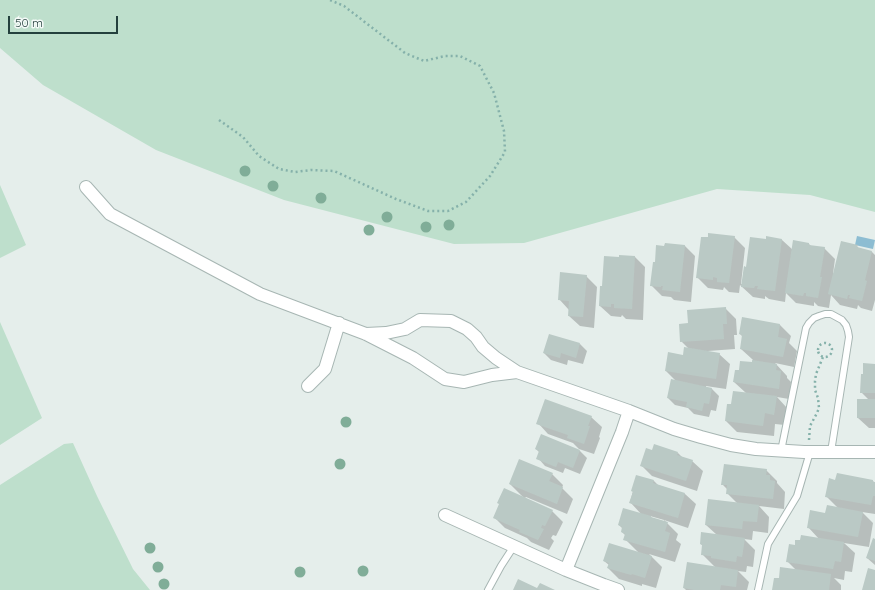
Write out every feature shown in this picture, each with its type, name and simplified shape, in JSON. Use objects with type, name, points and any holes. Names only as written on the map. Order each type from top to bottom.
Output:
[{"type":"street","points":[[86,188],[110,214],[260,294],[366,334],[413,358],[445,379],[464,382],[517,372]]},
{"type":"street","points":[[366,334],[386,333],[405,329],[420,320],[451,321],[467,329],[476,337],[483,347],[517,372],[674,429],[731,445],[756,449],[781,451],[810,446],[831,452],[875,452]]},
{"type":"street","points":[[308,386],[325,369],[339,323]]},
{"type":"street","points":[[566,570],[629,412]]},
{"type":"street","points":[[445,515],[566,570],[618,590]]},
{"type":"lane","points":[[781,451],[806,328],[814,318],[825,314],[831,314],[842,320],[846,325],[849,337],[831,452]]},
{"type":"lane","points":[[758,590],[768,544],[797,496],[810,446]]},
{"type":"lane","points":[[488,590],[514,546]]},
{"type":"path","points":[[218,120],[244,137],[259,156],[279,169],[295,172],[311,170],[334,171],[428,211],[448,211],[466,202],[490,176],[505,152],[504,131],[494,93],[480,66],[460,56],[445,56],[424,61],[405,53],[344,6],[330,0]]},
{"type":"path","points":[[824,343],[831,347],[832,353],[829,356],[823,357],[818,352],[818,348],[824,343]]},
{"type":"path","points":[[810,446],[810,426],[819,408],[815,390],[816,374],[823,357]]},
{"type":"green space","points":[[0,0],[875,0],[875,212],[810,195],[717,189],[524,243],[454,244],[284,200],[156,150],[43,85],[0,48]]},
{"type":"green space","points":[[0,185],[26,245],[0,258]]},
{"type":"green space","points":[[0,322],[42,418],[0,445]]},
{"type":"green space","points":[[73,443],[133,569],[150,590],[0,590],[0,485],[64,444]]},
{"type":"water","points":[[857,236],[875,240],[873,249],[855,245]]},
{"type":"building","points":[[708,233],[735,236],[729,283],[717,282],[717,278],[713,277],[713,280],[696,278],[701,237],[708,237]]},
{"type":"building","points":[[766,236],[782,239],[775,291],[757,289],[758,286],[755,286],[754,288],[741,287],[744,266],[746,267],[750,237],[766,239]]},
{"type":"building","points":[[793,240],[809,243],[809,245],[825,247],[818,298],[806,296],[806,293],[804,293],[803,296],[785,293]]},
{"type":"building","points":[[841,241],[858,245],[857,247],[872,251],[862,301],[849,298],[850,295],[848,295],[847,299],[828,294]]},
{"type":"building","points":[[665,243],[685,245],[680,292],[662,290],[663,286],[650,286],[653,262],[655,262],[656,245],[664,246]]},
{"type":"building","points":[[619,255],[635,256],[632,309],[614,308],[614,304],[611,304],[611,307],[599,306],[604,256],[619,257]]},
{"type":"building","points":[[560,272],[587,275],[583,317],[568,316],[569,301],[558,300]]},
{"type":"building","points":[[726,307],[727,324],[723,324],[724,339],[680,342],[679,324],[688,323],[687,310]]},
{"type":"building","points":[[742,317],[780,324],[778,337],[787,339],[783,357],[740,349],[742,335],[739,334]]},
{"type":"building","points":[[549,334],[580,343],[576,358],[561,353],[560,358],[543,353]]},
{"type":"building","points":[[684,347],[720,353],[716,379],[665,371],[668,352],[683,355]]},
{"type":"building","points":[[752,360],[777,364],[776,370],[781,371],[779,389],[733,382],[735,370],[739,370],[740,361],[752,362]]},
{"type":"building","points":[[863,363],[875,364],[875,393],[860,393]]},
{"type":"building","points":[[671,379],[712,388],[709,404],[704,403],[702,411],[686,407],[687,402],[667,398]]},
{"type":"building","points":[[733,391],[777,396],[774,415],[765,413],[763,426],[725,421],[727,404],[731,404]]},
{"type":"building","points":[[545,399],[592,416],[584,444],[567,438],[568,435],[536,424]]},
{"type":"building","points":[[857,399],[875,399],[875,418],[857,418]]},
{"type":"building","points":[[541,434],[580,450],[573,468],[558,462],[556,467],[536,459],[539,451],[535,449]]},
{"type":"building","points":[[654,444],[678,452],[677,455],[693,460],[686,481],[640,466],[646,448],[652,450]]},
{"type":"building","points":[[519,459],[553,473],[549,481],[563,487],[557,504],[509,484]]},
{"type":"building","points":[[724,464],[767,469],[766,475],[770,475],[770,480],[775,481],[773,499],[726,494],[727,485],[721,485]]},
{"type":"building","points":[[837,473],[873,480],[873,482],[875,482],[875,496],[873,496],[871,505],[825,497],[829,478],[835,480]]},
{"type":"building","points":[[636,475],[654,480],[653,483],[685,493],[678,518],[629,503],[633,492],[631,491]]},
{"type":"building","points":[[504,488],[553,510],[545,526],[542,525],[541,528],[544,529],[538,540],[493,518],[499,504],[497,503]]},
{"type":"building","points":[[708,499],[759,505],[757,522],[743,521],[742,529],[705,525]]},
{"type":"building","points":[[827,505],[863,512],[858,537],[807,528],[810,510],[825,513]]},
{"type":"building","points":[[623,508],[668,522],[665,531],[670,533],[665,552],[623,540],[625,534],[621,532],[622,527],[618,525]]},
{"type":"building","points":[[701,532],[745,538],[742,557],[737,556],[736,562],[701,555]]},
{"type":"building","points":[[801,535],[844,542],[841,562],[835,561],[833,569],[786,562],[789,544],[795,545],[795,540],[800,540]]},
{"type":"building","points":[[873,538],[875,539],[875,561],[866,558]]},
{"type":"building","points":[[609,543],[652,556],[645,578],[607,568],[609,563],[603,561]]},
{"type":"building","points":[[687,562],[738,570],[736,587],[721,585],[720,590],[694,590],[683,588]]},
{"type":"building","points":[[780,567],[831,574],[829,590],[772,590],[774,578],[779,578]]},
{"type":"building","points":[[868,568],[875,570],[875,590],[862,590]]},
{"type":"building","points":[[518,579],[537,588],[540,583],[555,590],[513,590]]}]
